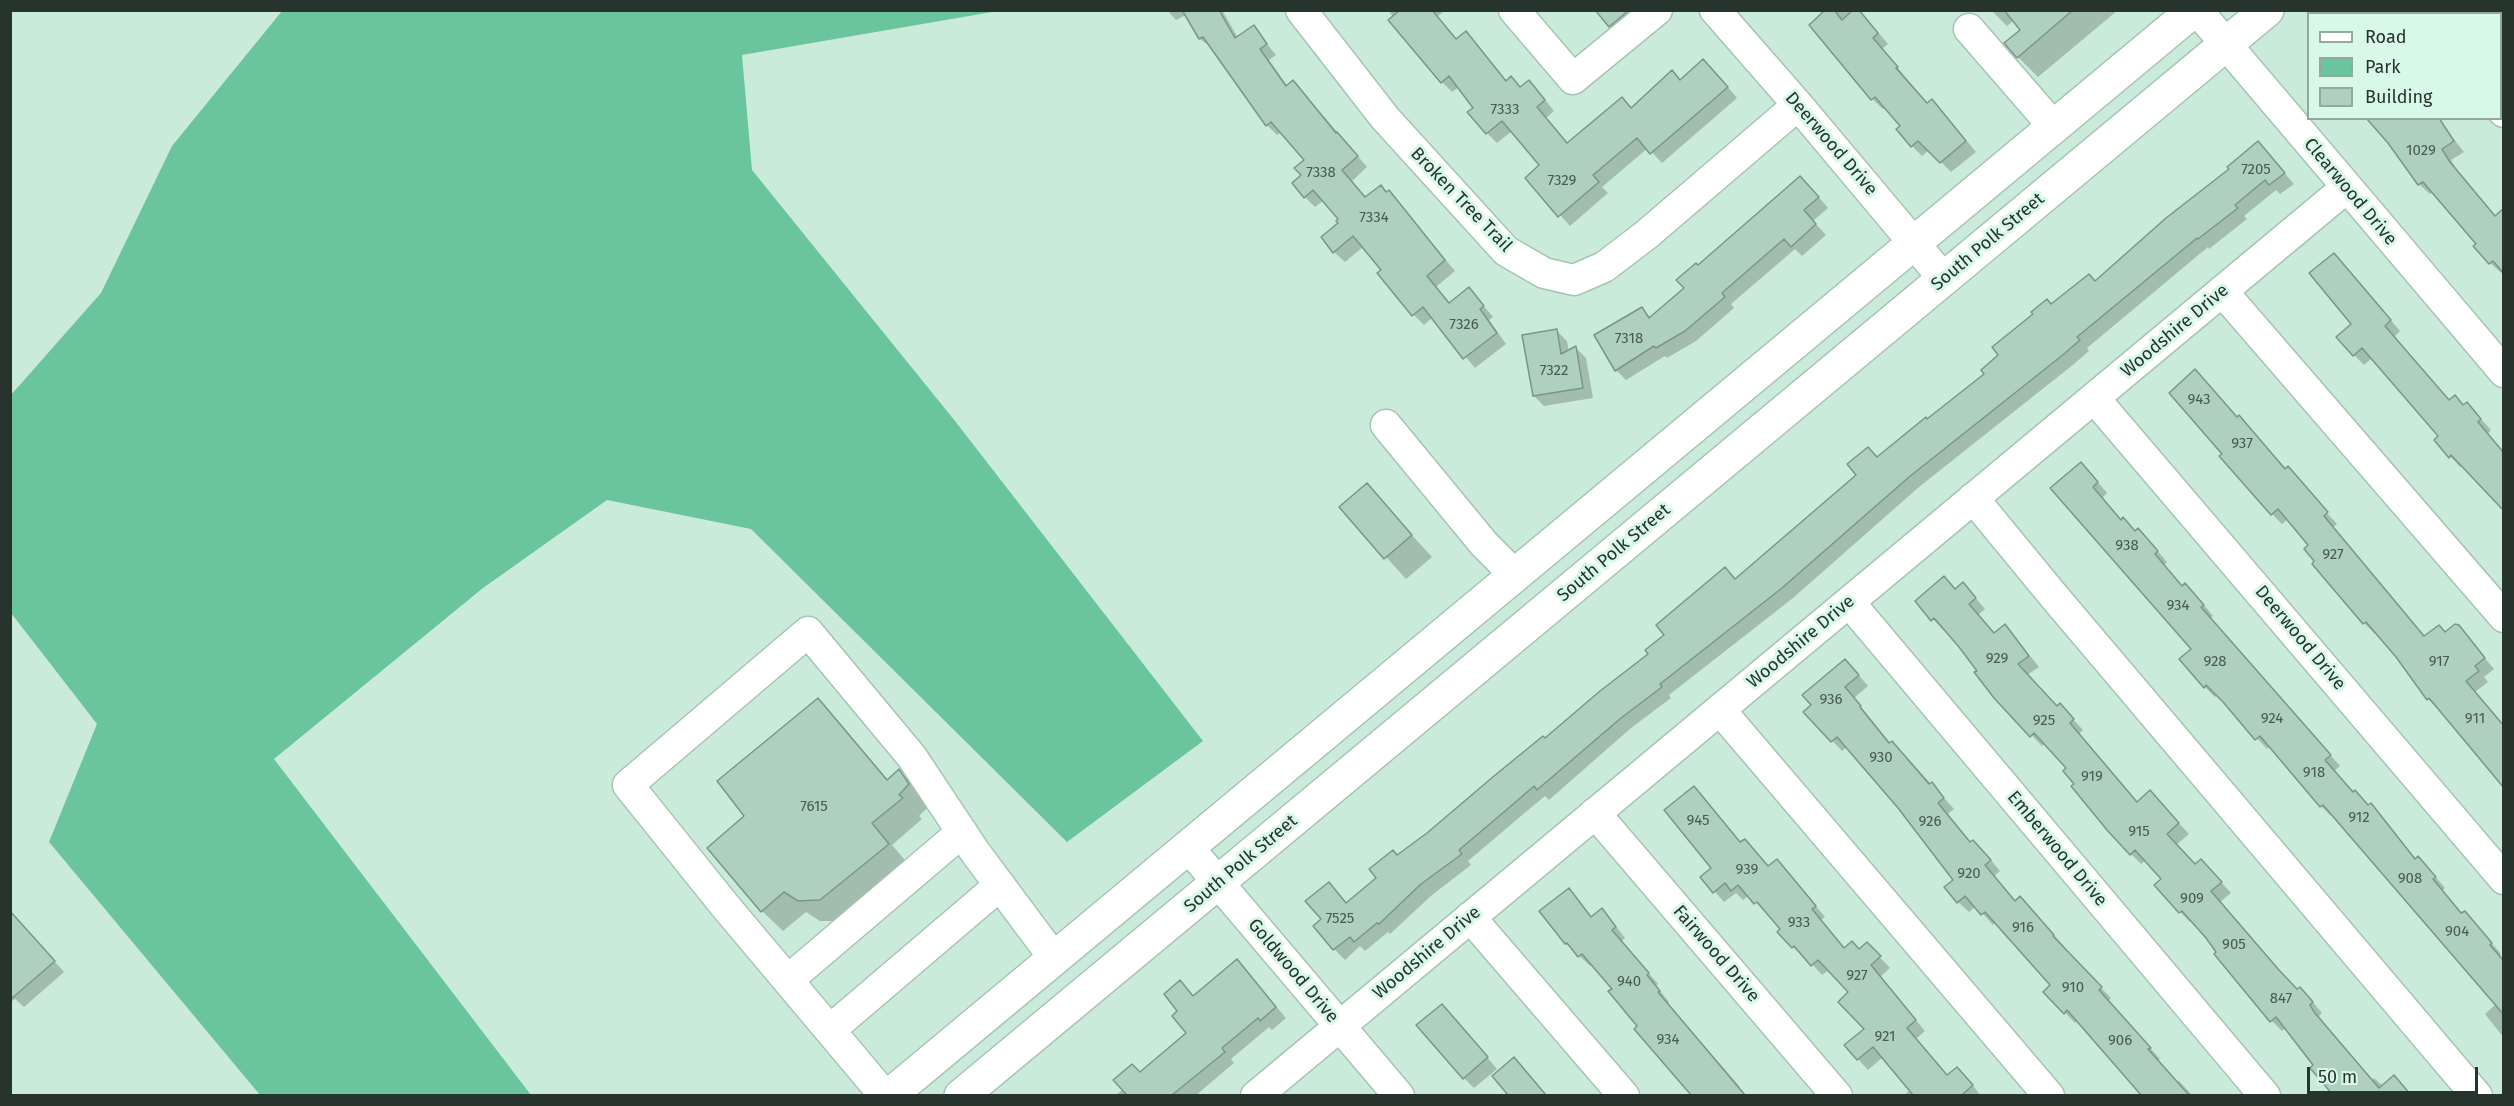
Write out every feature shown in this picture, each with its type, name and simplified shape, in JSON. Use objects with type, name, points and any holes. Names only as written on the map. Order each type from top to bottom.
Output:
[{"type":"main road","points":[[887,1095],[2195,10]]},
{"type":"main road","name":"South Polk Street","points":[[961,1095],[2267,10]]},
{"type":"main road","points":[[1515,575],[1545,611]]},
{"type":"street","name":"Broken Tree Trail","points":[[1301,10],[1385,118],[1461,205],[1506,251],[1544,273],[1574,280],[1604,267],[1646,235],[1798,105]]},
{"type":"street","points":[[1514,10],[1573,79],[1657,10]]},
{"type":"street","name":"Deerwood Drive","points":[[1715,10],[1915,242],[1944,279]]},
{"type":"street","name":"Clearwood Drive","points":[[2195,10],[2227,44],[2346,188],[2504,372]]},
{"type":"street","points":[[1969,29],[2054,127]]},
{"type":"street","name":"Woodshire Drive","points":[[1256,1095],[2346,188]]},
{"type":"street","points":[[2223,291],[2504,617]]},
{"type":"street","name":"Deerwood Drive","points":[[2094,398],[2504,879]]},
{"type":"street","points":[[1386,425],[1484,544],[1515,575]]},
{"type":"street","points":[[1974,498],[2052,594],[2477,1095]]},
{"type":"street","name":"Emberwood Drive","points":[[1849,602],[2265,1095]]},
{"type":"street","points":[[887,1095],[788,980],[628,785],[808,632],[912,757],[962,832],[1054,958]]},
{"type":"street","points":[[1720,710],[2049,1095]]},
{"type":"street","name":"Fairwood Drive","points":[[1595,813],[1837,1095]]},
{"type":"street","points":[[788,980],[962,832]]},
{"type":"street","name":"Goldwood Drive","points":[[1188,847],[1399,1095]]},
{"type":"street","points":[[830,1030],[1000,885]]},
{"type":"street","points":[[1470,917],[1624,1095]]},
{"type":"green space","points":[[282,11],[998,11],[742,55],[752,170],[955,421],[1203,741],[1067,842],[751,529],[607,500],[483,588],[274,759],[531,1095],[260,1095],[49,842],[97,724],[11,613],[10,396],[101,293],[172,146]]},
{"type":"building","points":[[1182,10],[1219,10],[1235,38],[1254,25],[1267,44],[1260,49],[1286,86],[1293,80],[1358,156],[1342,170],[1365,197],[1381,185],[1386,192],[1389,190],[1445,260],[1427,276],[1449,303],[1469,287],[1484,306],[1480,309],[1497,333],[1463,359],[1423,307],[1412,316],[1377,273],[1381,270],[1353,236],[1333,253],[1321,237],[1338,223],[1336,221],[1338,219],[1313,190],[1304,198],[1292,183],[1301,175],[1294,168],[1304,160],[1271,122],[1266,126],[1203,37],[1199,39]]},
{"type":"building","points":[[1400,10],[1432,10],[1456,39],[1466,31],[1506,81],[1511,76],[1520,87],[1529,80],[1545,100],[1537,107],[1567,143],[1622,97],[1631,108],[1672,70],[1680,80],[1703,59],[1728,87],[1650,154],[1637,138],[1593,175],[1599,182],[1558,217],[1525,178],[1539,165],[1502,121],[1486,134],[1467,112],[1473,108],[1449,76],[1441,83],[1388,20]]},
{"type":"building","points":[[1595,10],[1629,10],[1609,27]]},
{"type":"building","points":[[1825,10],[1834,10],[1842,20],[1853,10],[1859,10],[1878,33],[1873,38],[1898,67],[1896,68],[1927,103],[1932,99],[1966,141],[1940,163],[1918,141],[1911,147],[1896,129],[1900,126],[1875,97],[1871,100],[1809,25]]},
{"type":"building","points":[[2004,10],[2073,10],[2017,58],[2004,43],[2020,30]]},
{"type":"building","points":[[2368,120],[2440,120],[2454,141],[2442,149],[2450,162],[2495,216],[2504,208],[2504,274],[2493,261],[2489,264],[2473,246],[2476,244],[2423,182],[2418,185],[2388,143]]},
{"type":"building","points":[[2258,141],[2285,173],[2269,185],[2265,180],[2235,205],[2238,208],[2197,238],[2077,337],[2080,340],[2064,354],[1909,477],[1782,588],[1660,684],[1662,687],[1621,718],[1537,790],[1534,786],[1459,850],[1462,854],[1421,884],[1379,924],[1377,923],[1354,942],[1350,937],[1333,950],[1313,926],[1321,919],[1305,901],[1329,882],[1346,903],[1376,878],[1369,869],[1393,850],[1397,855],[1427,833],[1543,736],[1545,738],[1648,654],[1645,650],[1664,635],[1656,625],[1725,567],[1735,579],[1856,475],[1847,464],[1868,447],[1877,457],[1926,417],[1927,419],[1984,374],[1981,370],[1998,355],[1992,347],[2033,314],[2031,312],[2047,299],[2051,304],[2089,274],[2095,281],[2166,218],[2229,169],[2227,167]]},
{"type":"building","points":[[1800,176],[1819,197],[1804,210],[1816,224],[1791,247],[1784,239],[1722,293],[1725,297],[1685,331],[1656,348],[1654,346],[1615,371],[1594,335],[1642,307],[1649,318],[1684,288],[1676,280],[1696,263],[1698,265]]},
{"type":"building","points":[[2334,253],[2391,320],[2385,326],[2449,400],[2455,395],[2463,405],[2467,402],[2481,419],[2478,422],[2504,453],[2504,511],[2451,455],[2449,458],[2434,440],[2438,436],[2362,348],[2353,356],[2336,337],[2351,324],[2309,273]]},
{"type":"building","points":[[1557,329],[1561,354],[1576,346],[1583,388],[1533,396],[1522,335]]},
{"type":"building","points":[[2195,369],[2237,417],[2239,415],[2285,469],[2288,466],[2328,512],[2324,516],[2424,636],[2439,625],[2445,632],[2455,624],[2459,625],[2485,658],[2475,666],[2479,671],[2466,681],[2504,726],[2504,788],[2429,698],[2427,700],[2396,657],[2366,622],[2363,624],[2312,564],[2314,561],[2304,549],[2308,545],[2278,509],[2271,515],[2219,456],[2222,454],[2169,393]]},
{"type":"building","points":[[2081,462],[2098,482],[2093,487],[2121,520],[2123,517],[2135,531],[2138,528],[2158,551],[2155,554],[2182,586],[2185,583],[2204,605],[2201,607],[2331,755],[2325,760],[2353,792],[2355,790],[2368,805],[2371,803],[2415,859],[2418,856],[2436,877],[2433,879],[2461,913],[2465,911],[2492,943],[2490,945],[2504,961],[2504,1015],[2323,805],[2320,807],[2260,736],[2255,740],[2223,702],[2206,685],[2204,688],[2179,659],[2191,649],[2050,488]]},
{"type":"building","points":[[1367,483],[1412,535],[1384,559],[1339,507]]},
{"type":"building","points":[[1944,576],[1955,589],[1963,582],[1976,598],[1969,604],[1994,633],[2005,624],[2029,656],[2018,664],[2057,706],[2060,703],[2074,719],[2070,723],[2137,802],[2150,790],[2179,823],[2167,834],[2195,864],[2201,859],[2222,882],[2211,891],[2279,970],[2297,989],[2300,987],[2313,1002],[2310,1005],[2314,1012],[2379,1088],[2394,1075],[2411,1095],[2333,1095],[2310,1068],[2313,1065],[2276,1017],[2270,1022],[2214,954],[2216,952],[2206,938],[2154,885],[2161,879],[2135,850],[2130,855],[2107,830],[2071,786],[2074,784],[2063,771],[2066,768],[2034,733],[2030,737],[1994,698],[1959,647],[1934,618],[1931,621],[1915,601]]},
{"type":"building","points":[[1845,659],[1859,675],[1845,687],[1860,707],[1889,743],[1892,741],[1929,784],[1932,782],[1944,798],[1938,803],[1970,842],[1973,840],[1991,860],[1985,865],[2015,901],[2020,896],[2053,936],[2102,987],[2099,990],[2189,1095],[2141,1095],[2067,1010],[2064,1014],[2043,992],[2050,985],[1985,912],[1981,915],[1965,896],[1957,903],[1944,887],[1953,880],[1898,808],[1837,737],[1831,742],[1803,712],[1811,705],[1802,695]]},
{"type":"building","points":[[818,698],[887,780],[899,769],[909,784],[899,795],[903,798],[872,823],[889,844],[820,900],[798,901],[784,892],[761,912],[707,848],[744,816],[717,781]]},
{"type":"building","points":[[1694,786],[1740,842],[1745,839],[1768,866],[1777,859],[1816,906],[1812,909],[1844,948],[1852,941],[1859,949],[1867,942],[1881,956],[1871,965],[1916,1020],[1907,1028],[1947,1075],[1957,1067],[1973,1085],[1964,1095],[1913,1095],[1873,1047],[1857,1060],[1844,1045],[1864,1029],[1838,1002],[1848,992],[1818,960],[1811,966],[1794,946],[1792,948],[1777,932],[1780,929],[1757,902],[1754,904],[1738,885],[1731,891],[1725,883],[1713,893],[1700,877],[1711,868],[1664,810]]},
{"type":"building","points":[[1569,888],[1591,917],[1602,908],[1616,927],[1612,930],[1649,973],[1647,975],[1660,991],[1658,992],[1745,1095],[1691,1095],[1634,1029],[1637,1026],[1608,991],[1612,989],[1582,954],[1578,957],[1567,943],[1565,944],[1539,911]]},
{"type":"building","points":[[10,911],[55,961],[10,1000]]},
{"type":"building","points":[[1237,959],[1276,1007],[1260,1021],[1258,1018],[1222,1048],[1225,1052],[1172,1095],[1127,1095],[1113,1080],[1132,1064],[1140,1072],[1186,1033],[1172,1016],[1177,1011],[1164,994],[1180,980],[1193,996]]},
{"type":"building","points":[[1442,1004],[1488,1057],[1463,1079],[1416,1025]]},
{"type":"building","points":[[1514,1057],[1546,1095],[1508,1095],[1492,1076]]}]
